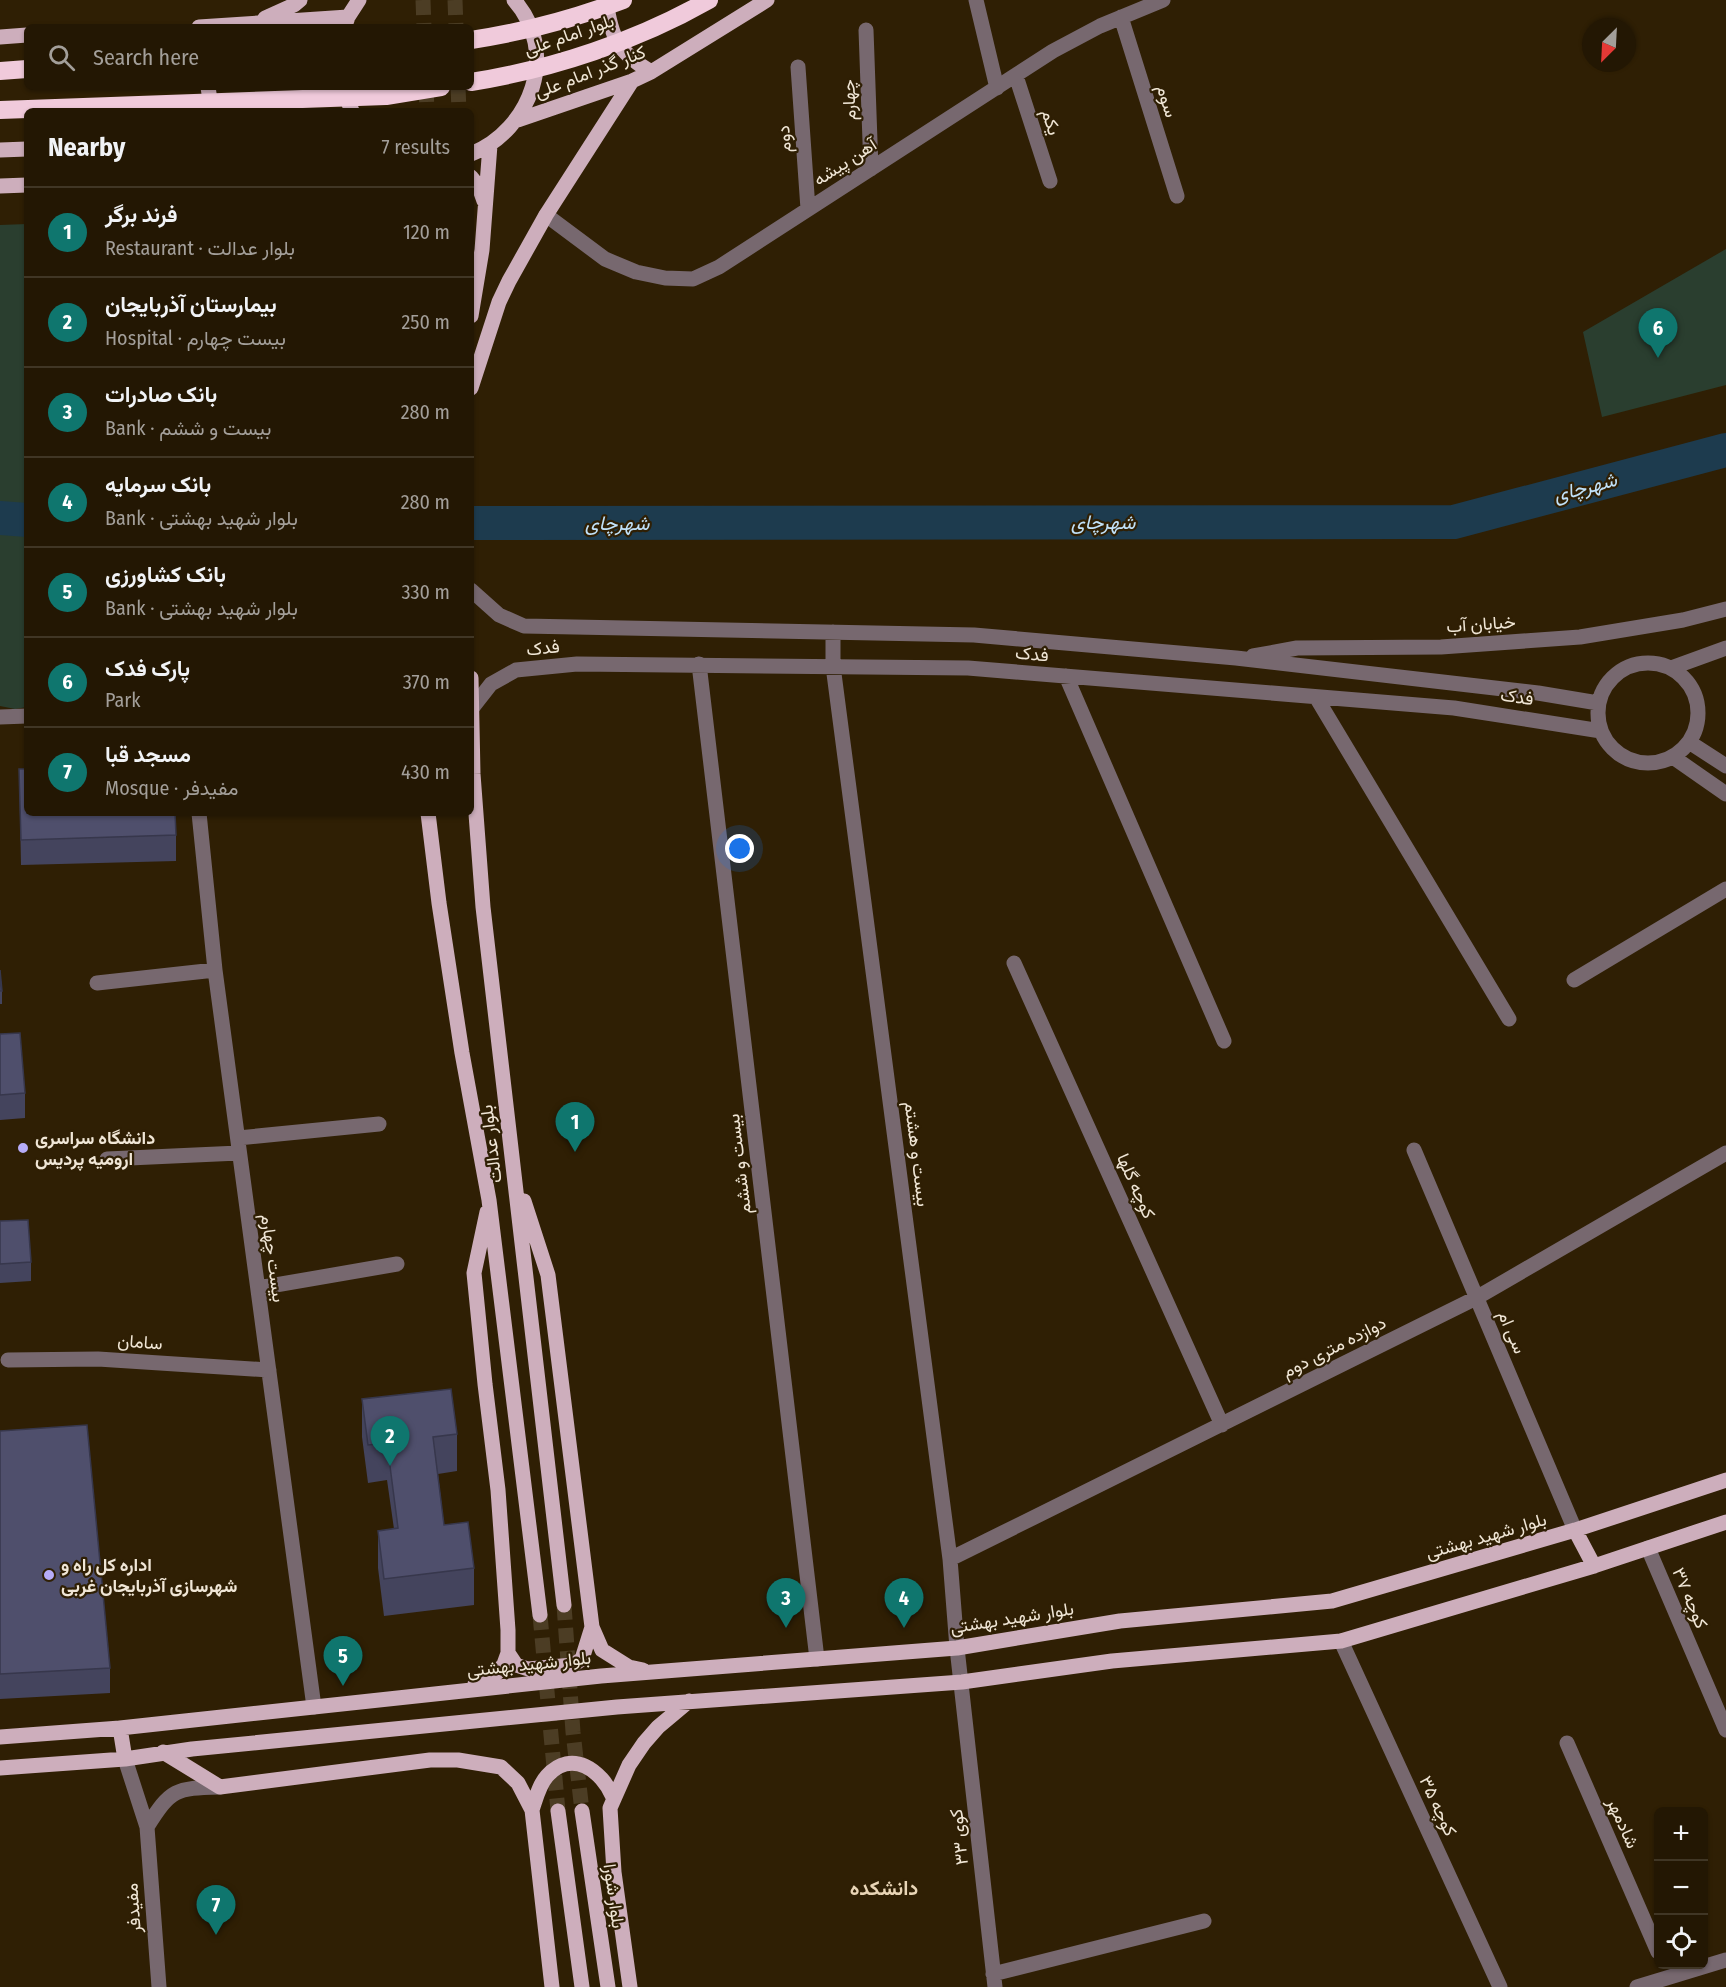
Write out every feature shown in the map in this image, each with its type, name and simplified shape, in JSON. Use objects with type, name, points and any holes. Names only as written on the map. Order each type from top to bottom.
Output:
[{"type":"highway","name":"بلوار امام علی","points":[[474,40],[505,35],[583,16],[623,0]]},
{"type":"highway","name":"بلوار امام علی","points":[[474,82],[516,75],[596,51],[675,19],[709,0]]},
{"type":"highway","points":[[0,70],[24,69]]},
{"type":"highway","points":[[55,108],[386,96],[423,90]]},
{"type":"highway","points":[[0,110],[24,109]]},
{"type":"main road","points":[[255,23],[300,0]]},
{"type":"main road","points":[[241,24],[346,22],[359,0]]},
{"type":"main road","points":[[474,153],[490,146],[505,134],[518,120],[531,94],[537,65],[534,36],[522,8],[514,0]]},
{"type":"main road","points":[[606,0],[609,23],[620,46],[631,59],[651,72]]},
{"type":"main road","name":"کنار گذر امام علی","points":[[518,120],[632,81],[651,72],[767,0]]},
{"type":"main road","points":[[0,37],[24,35]]},
{"type":"main road","points":[[474,379],[499,302],[546,215],[632,81]]},
{"type":"main road","points":[[208,90],[210,100],[208,108]]},
{"type":"main road","points":[[343,90],[351,108]]},
{"type":"main road","points":[[474,298],[482,250],[490,146]]},
{"type":"main road","points":[[0,150],[24,149]]},
{"type":"main road","points":[[474,181],[486,207]]},
{"type":"main road","points":[[0,186],[24,185]]},
{"type":"main road","name":"بلوار عدالت","points":[[474,787],[483,906],[564,1605]]},
{"type":"main road","name":"بلوار عدالت","points":[[428,816],[462,1053],[489,1200],[540,1615]]},
{"type":"main road","points":[[513,1169],[548,1275],[592,1627],[602,1650],[629,1667],[652,1672]]},
{"type":"main road","points":[[452,1691],[489,1679],[504,1664],[508,1653],[498,1490],[474,1273],[489,1200]]},
{"type":"main road","name":"بلوار شهید بهشتی","points":[[0,1737],[120,1728],[601,1676],[957,1648],[1120,1621],[1332,1601],[1575,1530],[1726,1480]]},
{"type":"main road","points":[[0,1768],[125,1759],[164,1752],[689,1701],[962,1682],[1112,1661],[1341,1641],[1594,1566],[1726,1522]]},
{"type":"main road","points":[[1575,1530],[1594,1566]]},
{"type":"main road","points":[[508,1653],[516,1665],[528,1669],[573,1665],[582,1659],[592,1627]]},
{"type":"main road","points":[[630,1987],[614,1872],[610,1808],[629,1765],[644,1743],[658,1727],[689,1701]]},
{"type":"main road","points":[[120,1728],[125,1759]]},
{"type":"main road","points":[[164,1752],[220,1787],[430,1760],[458,1760],[501,1767],[518,1783],[532,1810],[552,1987]]},
{"type":"main road","points":[[532,1810],[542,1784],[549,1774],[562,1766],[571,1764],[589,1766],[607,1782],[613,1797]]},
{"type":"main road","points":[[558,1811],[582,1987]]},
{"type":"main road","name":"بلوار شورا","points":[[582,1811],[608,1987]]},
{"type":"street","points":[[976,0],[997,88]]},
{"type":"street","name":"آهن پیشه","points":[[546,215],[605,259],[646,274],[665,278],[693,279],[719,267],[1053,51],[1121,17],[1163,0]]},
{"type":"street","name":"سوم","points":[[1121,17],[1177,196]]},
{"type":"street","name":"چهارم","points":[[866,30],[871,169]]},
{"type":"street","name":"دوم","points":[[798,67],[808,209]]},
{"type":"street","name":"یکم","points":[[1016,76],[1050,181]]},
{"type":"street","name":"فدک","points":[[474,593],[499,615],[524,626],[974,635],[1236,658],[1598,702]]},
{"type":"street","name":"خیابان آب","points":[[1236,658],[1297,648],[1441,646],[1581,636],[1683,620],[1726,609]]},
{"type":"street","name":"بیست و هشتم","points":[[832,632],[833,666],[950,1558],[957,1648]]},
{"type":"street","points":[[1671,668],[1726,648]]},
{"type":"street","points":[[1653,663],[1671,668],[1684,678],[1694,693],[1698,709],[1696,726],[1689,742],[1673,757],[1657,762],[1639,763],[1623,757],[1610,746],[1601,731],[1597,717],[1598,702],[1605,686],[1618,672],[1635,664],[1653,663]]},
{"type":"street","name":"فدک","points":[[474,707],[491,684],[516,670],[577,664],[968,668],[1454,708],[1601,731]]},
{"type":"street","name":"بیست و ششم","points":[[699,664],[817,1659]]},
{"type":"street","points":[[1066,676],[1224,1041]]},
{"type":"street","points":[[1316,697],[1509,1019]]},
{"type":"street","points":[[0,717],[24,716]]},
{"type":"street","points":[[1689,742],[1726,766]]},
{"type":"street","points":[[1673,757],[1726,794]]},
{"type":"street","name":"بیست چهارم","points":[[199,816],[215,970],[314,1707]]},
{"type":"street","points":[[1574,980],[1726,889]]},
{"type":"street","name":"کوچه گلها","points":[[1014,963],[1222,1425]]},
{"type":"street","points":[[97,983],[215,970]]},
{"type":"street","points":[[107,1159],[238,1145],[379,1124]]},
{"type":"street","name":"سی ام","points":[[1414,1150],[1575,1530]]},
{"type":"street","name":"دوازده متری دوم","points":[[950,1558],[1476,1298],[1726,1153]]},
{"type":"street","points":[[258,1288],[397,1264]]},
{"type":"street","name":"سامان","points":[[8,1359],[98,1359],[269,1370]]},
{"type":"street","name":"کوچه ۳۷","points":[[1647,1548],[1726,1730]]},
{"type":"street","name":"کوچه ۳۵","points":[[1341,1641],[1500,1987]]},
{"type":"street","name":"کوی ۳۳","points":[[957,1648],[994,1981]]},
{"type":"street","name":"شادمهر","points":[[1567,1743],[1654,1941]]},
{"type":"street","name":"مفیدفر","points":[[125,1759],[147,1827],[159,1987]]},
{"type":"street","points":[[147,1827],[162,1803],[173,1793],[196,1787],[220,1787]]},
{"type":"street","points":[[994,1981],[1204,1922]]},
{"type":"street","points":[[1637,1987],[1667,1971],[1726,1960]]},
{"type":"green space","points":[[24,224],[24,708],[15,709],[0,706],[0,225]]},
{"type":"green space","points":[[1726,249],[1726,385],[1602,417],[1583,332]]},
{"type":"building","points":[[19,769],[24,769],[24,816],[175,816],[176,835],[21,840]]},
{"type":"building","points":[[20,1033],[25,1093],[0,1095],[0,1034]]},
{"type":"building","points":[[28,1220],[31,1262],[0,1264],[0,1221]]},
{"type":"building","points":[[451,1389],[457,1434],[433,1437],[444,1525],[468,1522],[474,1568],[384,1579],[378,1531],[398,1528],[387,1443],[368,1445],[362,1399]]},
{"type":"building","name":"اداره کل راه و شهرسازی آذربایجان غربی","points":[[87,1425],[110,1668],[0,1674],[0,1431]]},
{"type":"waterway","name":"شهرچای","points":[[474,523],[1454,522],[1726,450]]},
{"type":"waterway","name":"شهرچای","points":[[0,518],[24,520]]},
{"type":"tunnel","points":[[423,0],[424,24]]},
{"type":"tunnel","points":[[455,0],[456,24]]},
{"type":"tunnel","points":[[426,90],[427,108]]},
{"type":"tunnel","points":[[458,90],[459,108]]},
{"type":"tunnel","points":[[564,1605],[573,1732],[582,1811]]},
{"type":"tunnel","points":[[540,1615],[558,1811]]},
{"type":"place","name":"پارک فدک","points":[[1658,358]]},
{"type":"place","name":"دانشگاه سراسری ارومیه پردیس","points":[[23,1148]]},
{"type":"place","name":"فرند برگر","points":[[575,1152]]},
{"type":"place","name":"بیمارستان آذربایجان","points":[[390,1466]]},
{"type":"place","name":"اداره کل راه و شهرسازی آذربایجان غربی","points":[[49,1575]]},
{"type":"place","name":"بانک صادرات","points":[[786,1628]]},
{"type":"place","name":"بانک سرمایه","points":[[904,1628]]},
{"type":"place","name":"بانک کشاورزی","points":[[343,1686]]},
{"type":"place","name":"مسجد قبا","points":[[216,1935]]},
{"type":"district","name":"دانشکده","points":[[884,1888]]}]
